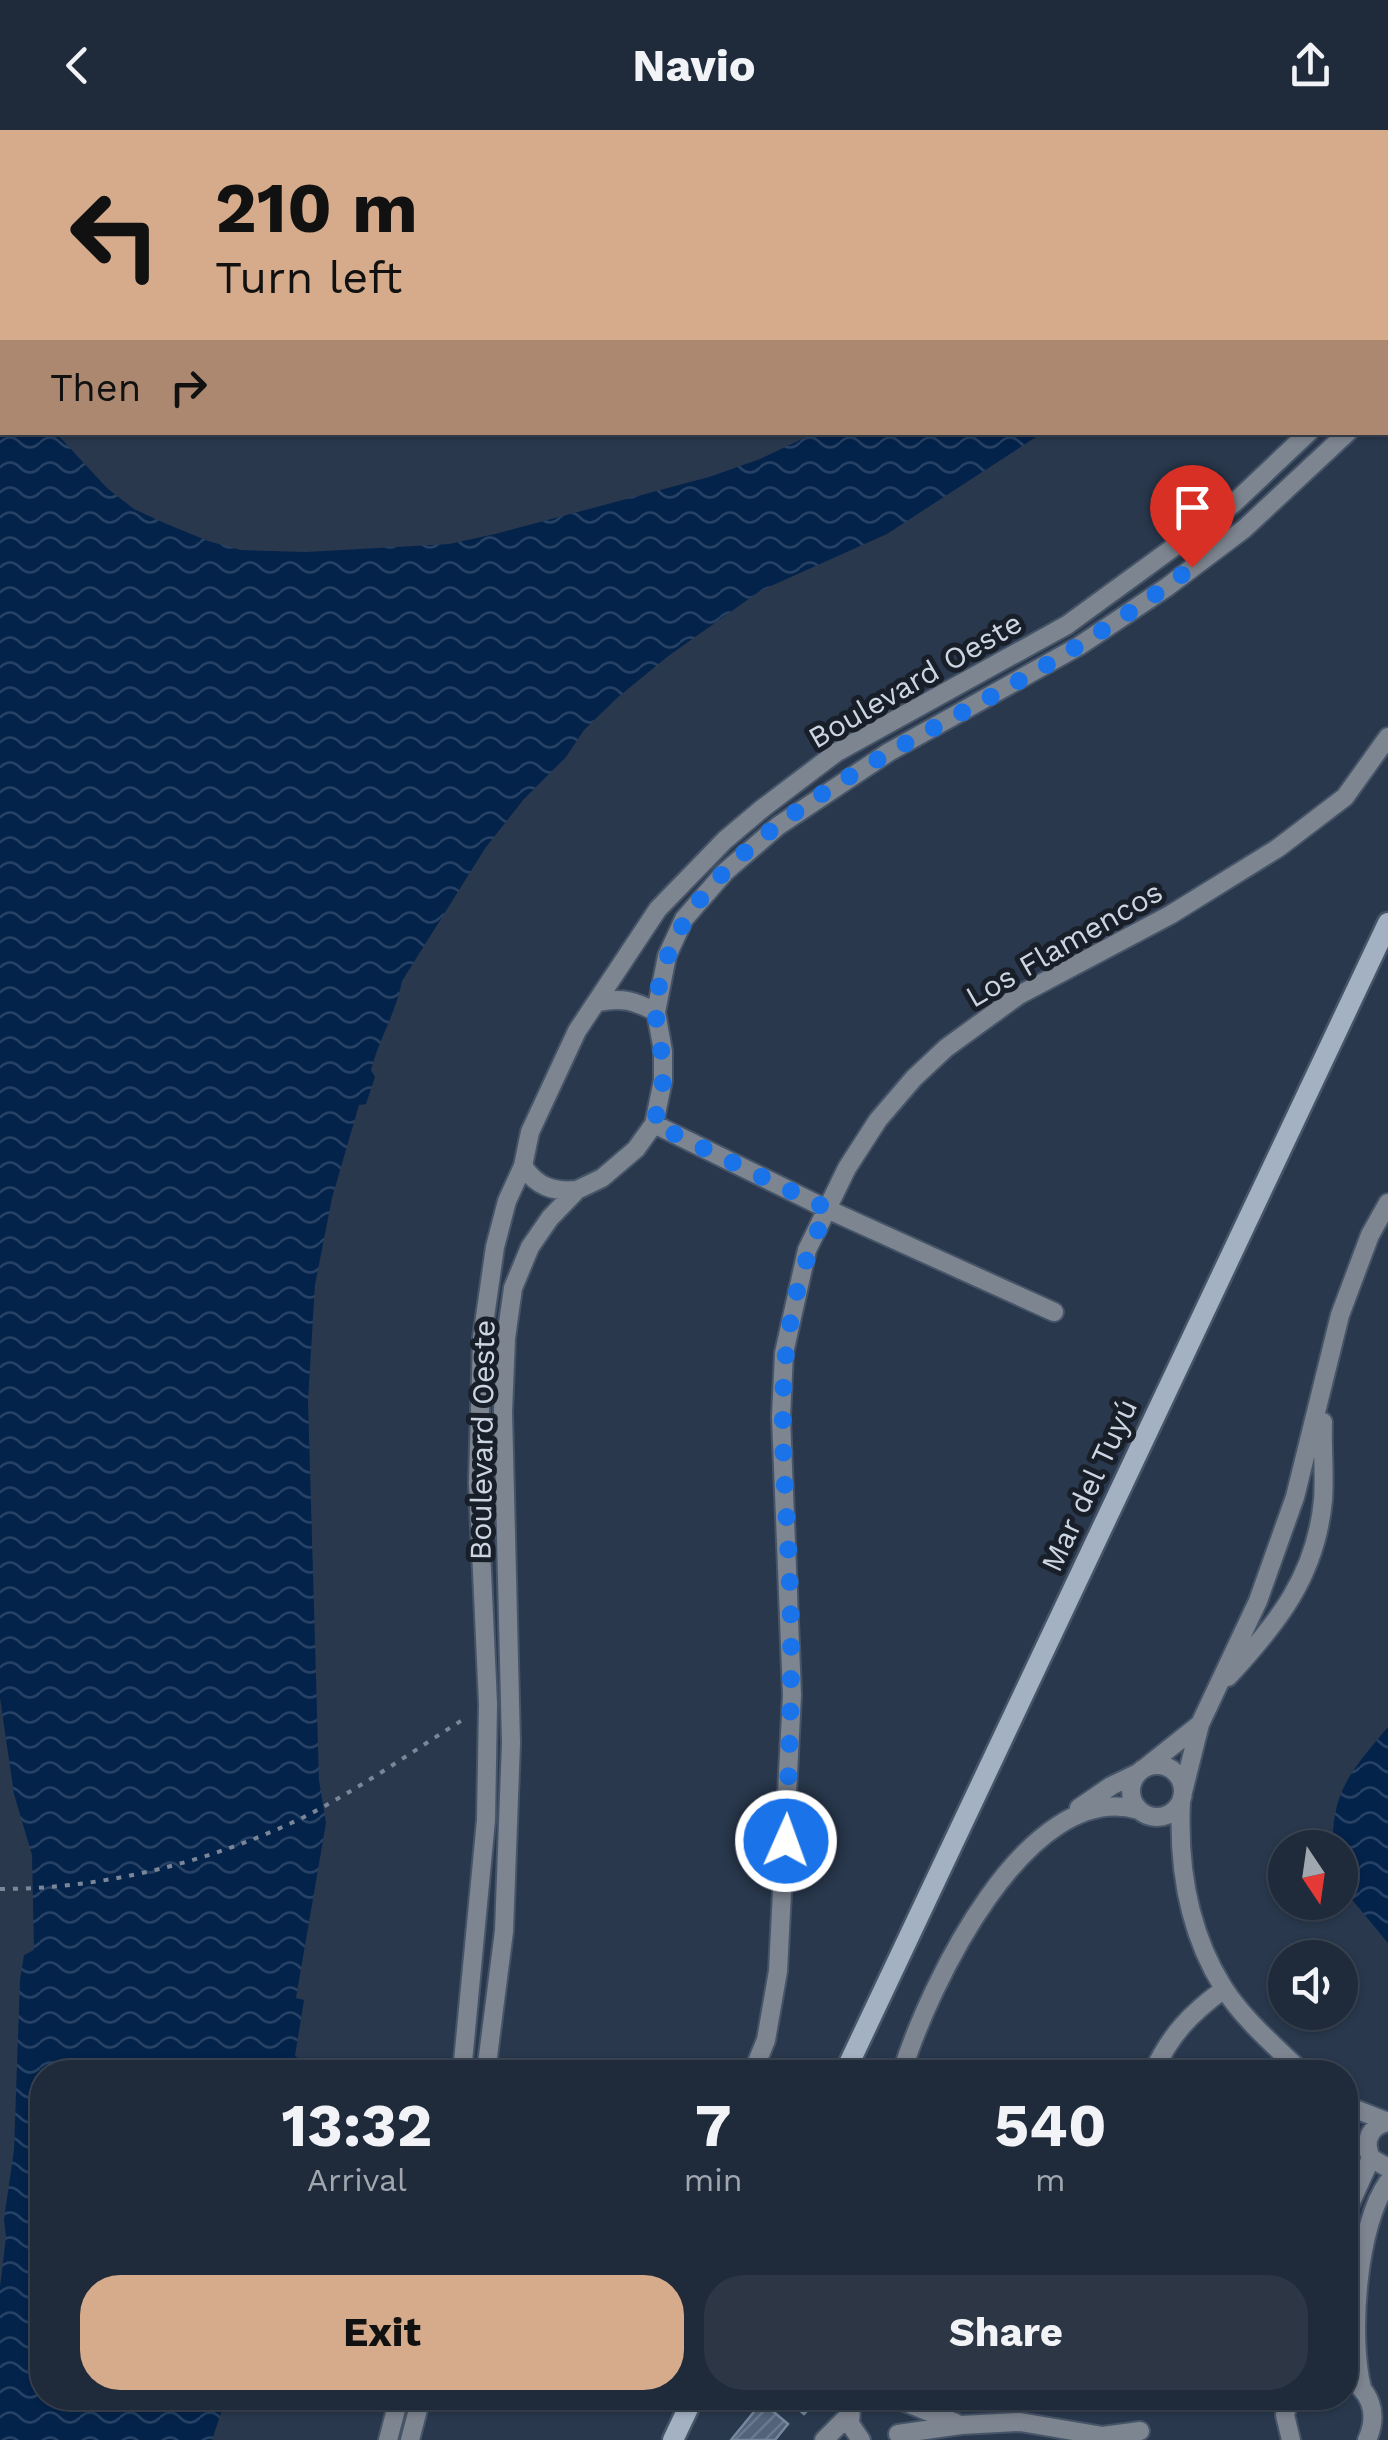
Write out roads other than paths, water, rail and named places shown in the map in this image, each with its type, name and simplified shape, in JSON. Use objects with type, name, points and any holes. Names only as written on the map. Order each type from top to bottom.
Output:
[{"type":"street","name":"Boulevard Oeste","points":[[463,2060],[482,1872],[488,1742],[478,1410],[482,1338],[495,1247],[507,1202],[523,1166],[530,1132],[577,1031],[658,909],[763,808],[837,752],[1067,625],[1233,504],[1307,435]]},
{"type":"street","name":"Boulevard Oeste","points":[[488,2060],[504,1931],[511,1743],[504,1412],[506,1338],[513,1288],[530,1246],[550,1218],[577,1190],[602,1178],[636,1150],[654,1124],[663,1080],[656,1012],[667,956],[684,920],[725,872],[778,826],[889,752],[1079,646],[1167,587],[1244,528],[1345,435]]},
{"type":"street","points":[[1067,625],[1079,646]]},
{"type":"street","name":"Los Flamencos","points":[[758,2060],[766,2040],[778,1971],[792,1694],[781,1417],[784,1353],[807,1250],[847,1168],[878,1120],[946,1048],[1019,994],[1170,916],[1278,848],[1345,798],[1388,737]]},
{"type":"street","points":[[763,808],[778,826]]},
{"type":"street","name":"Mar del Tuyú","points":[[852,2060],[1388,923]]},
{"type":"street","points":[[599,1002],[619,998],[656,1012]]},
{"type":"street","points":[[654,1124],[1054,1312]]},
{"type":"street","points":[[523,1166],[532,1180],[556,1192],[577,1190]]},
{"type":"street","points":[[1289,2060],[1254,2026],[1224,1989],[1206,1956],[1184,1886],[1180,1854],[1182,1796],[1200,1724],[1258,1601],[1295,1496],[1340,1315],[1370,1234],[1388,1203]]},
{"type":"street","points":[[1217,1688],[1269,1634],[1304,1573],[1323,1501],[1324,1389]]},
{"type":"street","points":[[478,1410],[504,1412]]},
{"type":"street","points":[[1295,1496],[1323,1501]]},
{"type":"street","points":[[1258,1601],[1284,1612]]},
{"type":"street","points":[[1180,1854],[1168,1836],[1142,1812],[1131,1787],[1142,1770],[1200,1724]]},
{"type":"street","points":[[488,1742],[511,1743]]},
{"type":"street","points":[[907,2060],[930,2004],[973,1920],[1018,1860],[1066,1819],[1099,1794],[1142,1770],[1154,1765],[1178,1775],[1182,1796],[1169,1814],[1154,1817],[1108,1806],[1088,1809],[1066,1819]]},
{"type":"street","points":[[1159,2060],[1190,2014],[1224,1989]]},
{"type":"street","points":[[1358,2111],[1388,2122]]},
{"type":"street","points":[[1358,2180],[1374,2129],[1388,2122]]},
{"type":"street","points":[[1358,2123],[1369,2150],[1388,2168]]},
{"type":"street","points":[[1358,2259],[1388,2182]]},
{"type":"street","points":[[1358,2353],[1362,2388]]},
{"type":"street","points":[[1358,2385],[1381,2418],[1367,2440]]},
{"type":"street","points":[[388,2440],[396,2410]]},
{"type":"street","points":[[410,2440],[417,2410]]},
{"type":"street","points":[[673,2440],[687,2410]]},
{"type":"street","points":[[824,2440],[852,2410]]},
{"type":"street","points":[[895,2437],[904,2418],[900,2410]]},
{"type":"street","points":[[924,2410],[961,2425]]},
{"type":"street","points":[[1286,2410],[1291,2440]]},
{"type":"street","points":[[849,2416],[853,2432],[861,2440]]},
{"type":"street","points":[[895,2437],[961,2425],[1020,2422],[1103,2436],[1140,2432]]},
{"type":"water","points":[[0,435],[58,435],[107,488],[134,509],[208,541],[241,550],[306,552],[449,544],[495,534],[709,477],[811,435],[1039,435],[887,534],[760,591],[617,698],[584,730],[566,757],[524,799],[486,847],[402,981],[371,1070],[375,1077],[366,1104],[359,1105],[332,1198],[315,1285],[308,1400],[319,1780],[326,1823],[296,1998],[304,2000],[295,2056],[298,2060],[30,2060],[30,2410],[222,2410],[212,2440],[0,2440],[0,2287],[14,2150],[20,1980],[24,1955],[34,1950],[32,1855],[14,1794],[0,1698]]},
{"type":"water","points":[[1388,1727],[1388,1943],[1358,1907],[1358,1830],[1333,1830],[1341,1795],[1355,1768]]}]
